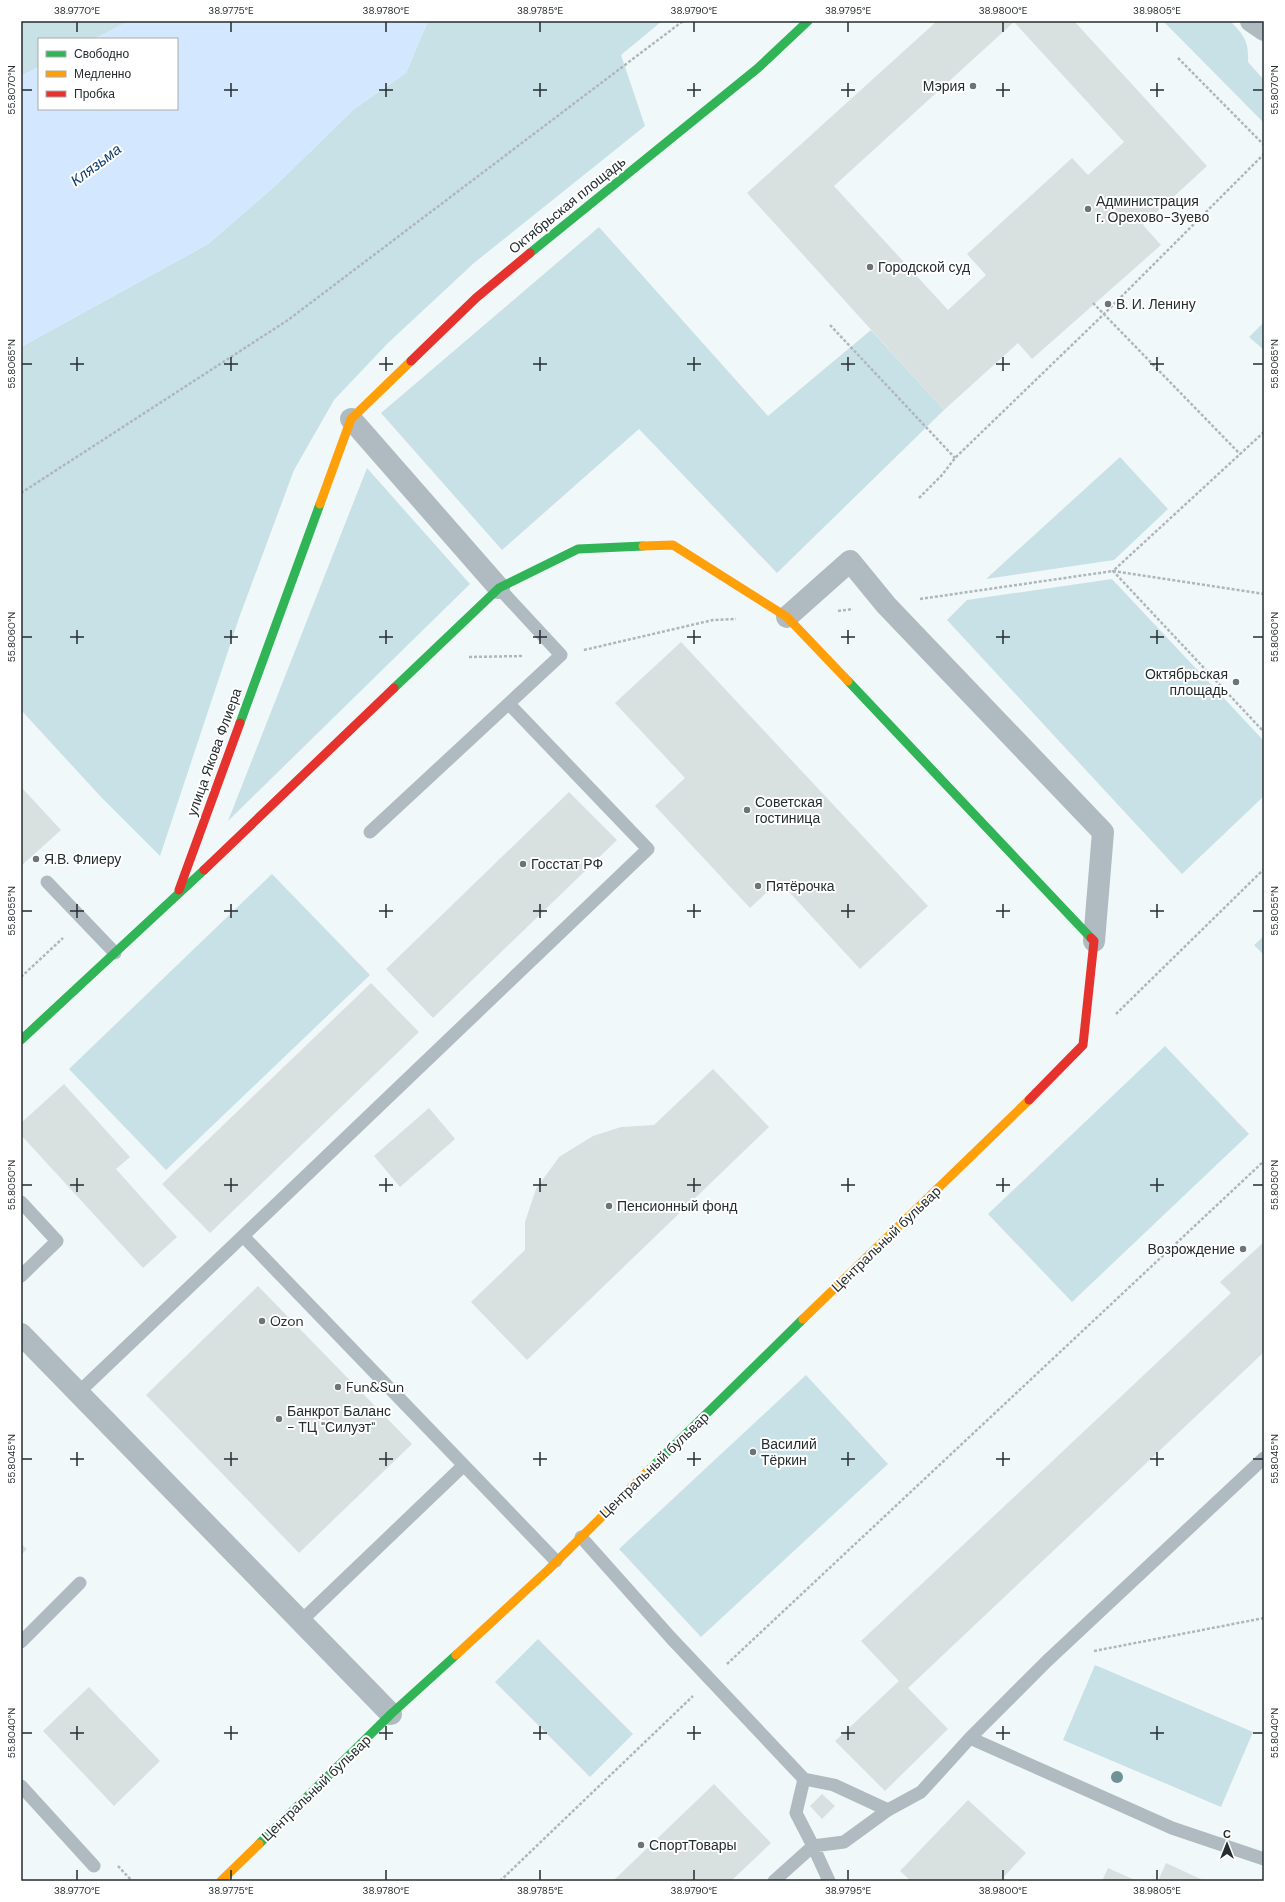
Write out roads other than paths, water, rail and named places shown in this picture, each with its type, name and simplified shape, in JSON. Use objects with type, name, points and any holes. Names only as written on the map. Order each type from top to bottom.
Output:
[{"type":"street","name":"Октябрьская площадь","points":[[351,420],[476,298],[758,68],[808,21]]},
{"type":"street","points":[[1251,21],[1264,30]]},
{"type":"street","points":[[351,420],[498,588]]},
{"type":"street","name":"улица Якова Флиера","points":[[21,1040],[177,895],[351,420]]},
{"type":"street","points":[[177,895],[498,588],[578,549],[673,545],[787,617],[1094,941]]},
{"type":"street","points":[[787,617],[850,561],[886,605],[1103,832],[1094,941]]},
{"type":"street","name":"Центральный бульвар","points":[[221,1881],[392,1714],[581,1537],[802,1320],[998,1132],[1083,1046],[1094,941]]},
{"type":"street","points":[[21,1334],[392,1714]]},
{"type":"lane","points":[[370,832],[561,655],[498,588]]},
{"type":"lane","points":[[79,1392],[648,849],[509,704]]},
{"type":"lane","points":[[47,882],[115,953]]},
{"type":"lane","points":[[21,1202],[57,1241],[21,1276]]},
{"type":"lane","points":[[243,1236],[556,1561]]},
{"type":"lane","points":[[774,1881],[813,1846],[844,1842],[888,1810],[921,1792],[970,1738],[1047,1661],[1264,1458]]},
{"type":"lane","points":[[300,1621],[463,1466]]},
{"type":"lane","points":[[581,1537],[671,1638],[804,1779],[834,1785],[888,1810]]},
{"type":"lane","points":[[21,1642],[80,1583]]},
{"type":"lane","points":[[970,1738],[1172,1828],[1264,1858]]},
{"type":"lane","points":[[804,1779],[796,1813],[829,1881]]},
{"type":"lane","points":[[21,1786],[94,1866]]},
{"type":"water","name":"Клязьма","points":[[129,21],[428,21],[406,73],[354,109],[275,186],[208,244],[21,347],[21,76],[38,68],[38,110],[178,110],[178,38],[96,38]]},
{"type":"place","name":"Мэрия","points":[[973,86]]},
{"type":"place","name":"Администрация г. Орехово-Зуево","points":[[1088,209]]},
{"type":"place","name":"Городской суд","points":[[870,267]]},
{"type":"place","name":"В. И. Ленину","points":[[1108,304]]},
{"type":"place","name":"Октябрьская площадь","points":[[1236,682]]},
{"type":"place","name":"Советская гостиница","points":[[747,810]]},
{"type":"place","name":"Я.В. Флиеру","points":[[36,859]]},
{"type":"place","name":"Госстат РФ","points":[[523,864]]},
{"type":"place","name":"Пятёрочка","points":[[758,886]]},
{"type":"place","name":"Пенсионный фонд","points":[[609,1206]]},
{"type":"place","name":"Возрождение","points":[[1243,1249]]},
{"type":"place","name":"Ozon","points":[[262,1321]]},
{"type":"place","name":"Fun&Sun","points":[[338,1387]]},
{"type":"place","name":"Банкрот Баланс - ТЦ \"Силуэт\"","points":[[279,1419]]},
{"type":"place","name":"Василий Тёркин","points":[[753,1452]]},
{"type":"place","name":"СпортТовары","points":[[641,1845]]}]
